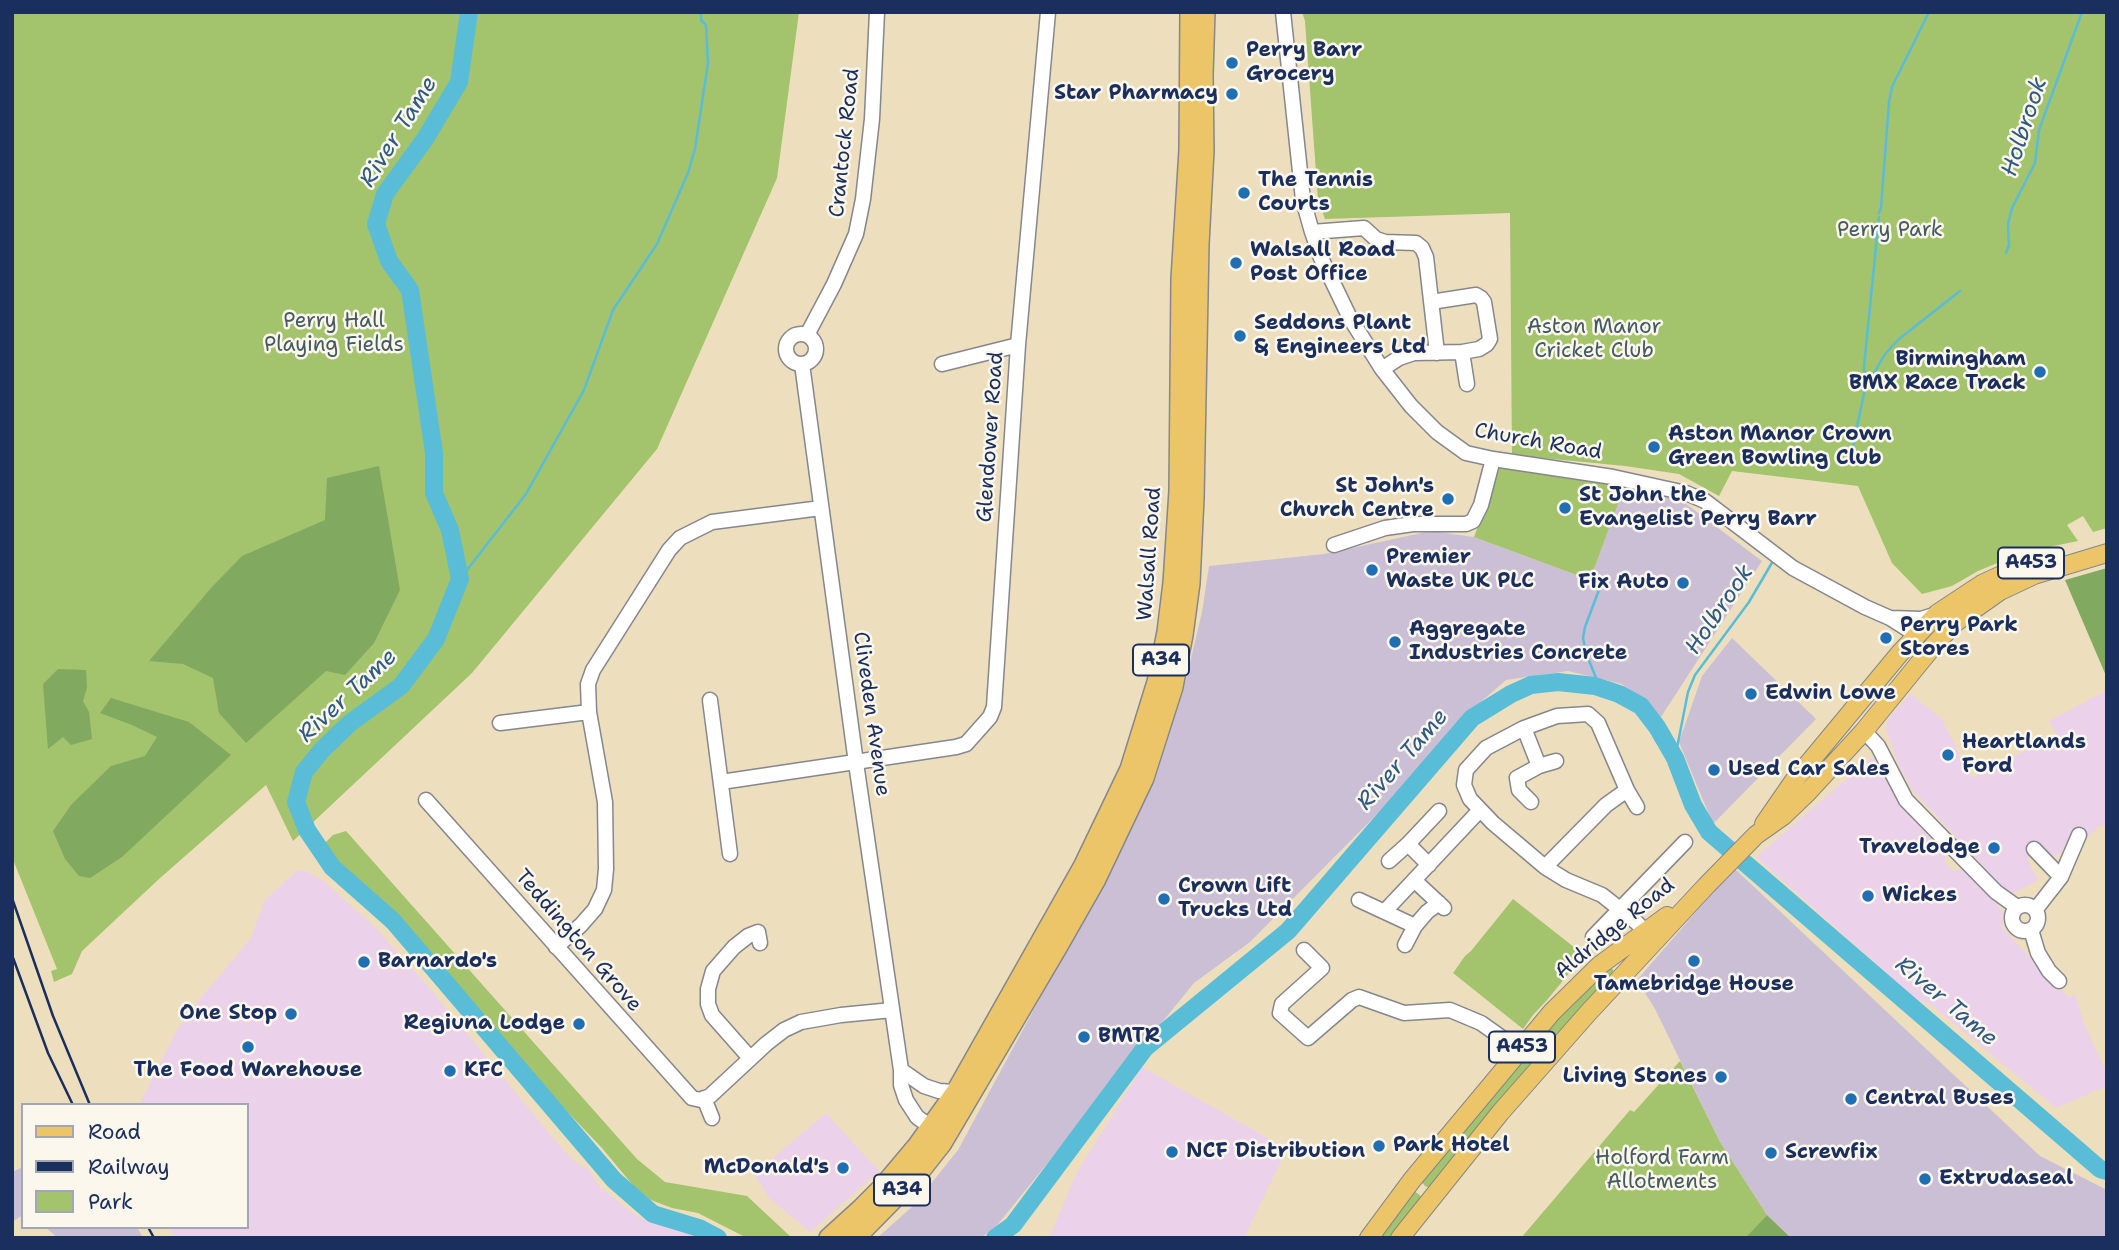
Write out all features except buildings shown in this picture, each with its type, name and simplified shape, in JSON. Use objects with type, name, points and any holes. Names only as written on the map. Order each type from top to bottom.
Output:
[{"type":"highway","name":"Walsall Road","points":[[829,1238],[881,1189],[931,1128],[956,1092],[1083,867],[1130,769],[1157,682],[1173,583],[1179,491],[1181,279],[1189,150],[1190,12]]},
{"type":"highway","name":"Walsall Road","points":[[855,1238],[916,1176],[942,1143],[1096,879],[1144,778],[1175,674],[1190,583],[1194,510],[1205,12]]},
{"type":"main road","name":"Aldridge Road","points":[[1400,1238],[1500,1113],[1628,969],[1756,835],[1793,782],[1900,653],[1938,613],[1971,591],[2021,566],[2107,541]]},
{"type":"main road","name":"Aldridge Road","points":[[1756,835],[1783,816],[1808,792],[1864,731],[1956,622],[2000,591],[2035,575],[2107,553]]},
{"type":"main road","points":[[1917,635],[1925,637],[1956,622]]},
{"type":"main road","points":[[1848,717],[1864,731]]},
{"type":"main road","name":"Aldridge Road","points":[[1369,1238],[1412,1180],[1552,1012],[1612,955],[1706,886]]},
{"type":"main road","points":[[1612,955],[1628,969]]},
{"type":"street","name":"Crantock Road","points":[[807,335],[856,234],[863,199],[872,119],[877,12]]},
{"type":"street","name":"Glendower Road","points":[[721,782],[927,753],[966,744],[983,726],[994,707],[1018,345],[1048,12]]},
{"type":"street","name":"Church Road","points":[[1283,12],[1303,200],[1312,232],[1321,258],[1350,318],[1382,369],[1411,407],[1437,432],[1466,453],[1613,477],[1686,493],[1706,501],[1793,568],[1890,618],[1917,635]]},
{"type":"street","points":[[1312,232],[1364,228],[1376,239],[1416,243],[1422,248],[1426,257],[1437,353]]},
{"type":"street","points":[[1382,369],[1399,358],[1414,353],[1462,352],[1479,349],[1487,344],[1490,339],[1484,302],[1476,295],[1431,302]]},
{"type":"street","points":[[797,334],[807,335],[814,342],[814,356],[802,364],[792,362],[788,357],[787,343],[797,334]]},
{"type":"street","points":[[942,364],[1018,345]]},
{"type":"street","points":[[1462,352],[1467,384]]},
{"type":"street","name":"Cliveden Avenue","points":[[802,364],[901,1085],[906,1100]]},
{"type":"street","points":[[1334,545],[1385,528],[1413,524],[1466,524],[1473,521],[1481,505],[1493,459]]},
{"type":"street","points":[[555,947],[595,909],[604,890],[607,869],[605,802],[589,712],[588,684],[593,670],[669,550],[680,538],[712,523],[821,508]]},
{"type":"street","name":"Church Road","points":[[1890,618],[1921,619],[1938,613]]},
{"type":"street","points":[[709,700],[730,854]]},
{"type":"street","points":[[500,723],[589,712]]},
{"type":"street","points":[[1637,807],[1598,723],[1588,714],[1557,716],[1524,728],[1486,748],[1466,770],[1464,785],[1470,799],[1513,842],[1566,880],[1602,895],[1646,932]]},
{"type":"street","points":[[1524,728],[1539,766]]},
{"type":"street","points":[[1864,731],[1878,746],[1906,800],[1996,892],[2017,907]]},
{"type":"street","points":[[1531,802],[1519,790],[1517,778],[1539,766],[1556,761]]},
{"type":"street","points":[[1545,867],[1606,805],[1627,790]]},
{"type":"street","name":"Teddington Grove","points":[[426,800],[681,1088],[692,1098],[704,1098]]},
{"type":"street","points":[[1385,911],[1480,810]]},
{"type":"street","points":[[1390,861],[1438,811]]},
{"type":"street","points":[[2035,909],[2061,877],[2080,835]]},
{"type":"street","points":[[1592,937],[1685,842]]},
{"type":"street","points":[[1408,844],[1429,865]]},
{"type":"street","points":[[2034,849],[2061,877]]},
{"type":"street","points":[[1405,945],[1415,926],[1427,912],[1442,905],[1414,880]]},
{"type":"street","points":[[1359,900],[1415,926]]},
{"type":"street","points":[[2026,904],[2035,909],[2039,921],[2031,930],[2016,928],[2012,914],[2017,907],[2026,904]]},
{"type":"street","points":[[2031,930],[2038,953],[2059,981]]},
{"type":"street","points":[[750,1058],[712,1015],[701,989],[734,947],[748,936],[758,932],[760,943]]},
{"type":"street","points":[[1304,950],[1322,968],[1282,1004],[1280,1013],[1308,1038],[1359,997],[1404,1013],[1450,1010],[1481,1023],[1519,1050]]},
{"type":"street","points":[[712,1118],[704,1098],[784,1030],[802,1022],[892,1010]]},
{"type":"street","name":"Walsall Road","points":[[931,1128],[943,1127],[999,1047]]},
{"type":"street","points":[[901,1070],[924,1086],[939,1091],[956,1092]]},
{"type":"street","points":[[924,1086],[906,1100],[918,1117],[931,1128]]},
{"type":"shaded area","points":[[1625,485],[1682,501],[1762,561],[1661,717],[1622,684],[1568,671],[1506,680],[1467,714],[1397,794],[1250,942],[1194,983],[994,1229],[980,1238],[877,1238],[913,1206],[958,1150],[1155,780],[1184,688],[1202,612],[1209,566],[1324,554],[1431,531],[1474,537],[1590,580]]},
{"type":"shaded area","points":[[1732,638],[1816,719],[1713,824],[1679,742],[1702,676]]},
{"type":"shaded area","points":[[2107,690],[2107,823],[2087,838],[2072,831],[2062,852],[2056,856],[2040,845],[2027,859],[2038,880],[2010,895],[1913,791],[1899,766],[1890,741],[1886,728],[1888,719],[1910,694],[1941,718],[1972,778],[2056,735],[2049,721]]},
{"type":"shaded area","points":[[1875,757],[1901,807],[1945,853],[1945,863],[1953,871],[1963,870],[2000,908],[2003,913],[2002,928],[2069,998],[2075,994],[2084,1023],[2107,1074],[2107,1086],[2056,1108],[1930,1004],[1917,1000],[1756,857]]},
{"type":"shaded area","points":[[1734,868],[2040,1156],[2107,1190],[2107,1238],[1791,1238],[1767,1215],[1720,1142],[1655,1009],[1637,980]]},
{"type":"shaded area","points":[[298,870],[306,871],[325,882],[377,929],[427,985],[564,1151],[589,1170],[599,1186],[638,1217],[703,1238],[175,1238],[169,1229],[248,1229],[248,1103],[140,1103],[178,1028],[251,938],[265,900]]},
{"type":"shaded area","points":[[1142,1067],[1287,1149],[1244,1238],[1049,1238],[1076,1174]]},
{"type":"shaded area","points":[[826,1113],[879,1171],[810,1232],[769,1198],[754,1174]]},
{"type":"shaded area","points":[[21,1168],[21,1216],[12,1222],[12,1172]]},
{"type":"shaded area","points":[[47,1229],[138,1229],[143,1238],[58,1238]]},
{"type":"green space","name":"Perry Hall Playing Fields","points":[[12,12],[799,12],[777,178],[657,449],[472,673],[293,841],[266,785],[82,951],[72,974],[54,982],[51,971],[57,969],[12,857]]},
{"type":"green space","name":"Perry Park","points":[[1302,12],[2107,12],[2107,528],[2093,532],[2083,516],[2067,525],[2078,541],[2024,552],[1978,571],[1952,586],[1922,594],[1892,563],[1858,486],[1732,471],[1719,496],[1679,474],[1512,455],[1510,213],[1325,219],[1318,200],[1305,21]]},
{"type":"green space","points":[[379,466],[400,590],[374,643],[345,675],[326,671],[246,743],[219,713],[213,678],[183,664],[149,661],[242,556],[325,520],[327,478]]},
{"type":"green space","points":[[1500,467],[1625,485],[1590,580],[1474,537]]},
{"type":"green space","points":[[2107,568],[2107,678],[2065,580]]},
{"type":"green space","points":[[58,669],[86,670],[87,688],[83,701],[89,712],[92,739],[71,745],[63,737],[48,749],[43,684]]},
{"type":"green space","points":[[111,698],[189,722],[231,755],[122,857],[90,878],[79,876],[65,859],[53,831],[71,805],[111,766],[145,756],[157,737],[100,713]]},
{"type":"green space","points":[[346,831],[637,1159],[665,1182],[747,1196],[792,1238],[747,1238],[698,1213],[672,1208],[651,1200],[636,1189],[602,1148],[515,1057],[422,944],[341,865],[325,843],[333,835]]},
{"type":"green space","points":[[1513,899],[1584,955],[1523,1029],[1453,973]]},
{"type":"green space","points":[[1608,968],[1613,969],[1613,974],[1430,1188],[1425,1186],[1420,1180],[1555,1014]]},
{"type":"green space","name":"Holford Farm Allotments","points":[[1680,1061],[1720,1142],[1767,1215],[1745,1238],[1521,1238],[1630,1110],[1634,1112]]},
{"type":"green space","points":[[1413,1190],[1422,1197],[1392,1238],[1374,1238]]},
{"type":"green space","points":[[1767,1215],[1791,1238],[1745,1238]]},
{"type":"waterway","name":"River Tame","points":[[469,12],[459,82],[425,139],[385,194],[376,224],[389,261],[410,290],[434,453],[434,493],[450,530],[460,579],[436,639],[401,686],[350,723],[322,750],[304,772],[296,802],[307,830],[332,867],[393,921],[614,1180],[653,1214],[699,1228],[718,1238]]},
{"type":"waterway","points":[[460,579],[526,494],[584,390],[613,310],[657,244],[688,173],[695,149],[708,63],[706,25],[701,20],[701,12]]},
{"type":"waterway","points":[[1879,213],[1892,87],[1929,12]]},
{"type":"waterway","name":"Holbrook","points":[[2006,253],[2012,208],[2035,163],[2039,130],[2082,12]]},
{"type":"waterway","points":[[1865,388],[1864,366],[1879,217]]},
{"type":"waterway","name":"Holbrook","points":[[1852,450],[1865,389],[1885,354],[1899,339],[1960,291]]},
{"type":"waterway","name":"Holbrook","points":[[1675,758],[1688,692],[1695,675],[1749,602],[1773,561]]},
{"type":"waterway","points":[[1600,688],[1583,638],[1602,582]]},
{"type":"waterway","name":"River Tame","points":[[995,1238],[1013,1225],[1145,1048],[1288,931],[1472,718],[1531,685],[1558,682],[1595,686],[1619,694],[1641,706],[1675,758],[1693,805],[1709,832],[2100,1169],[2107,1171]]},
{"type":"railway","points":[[12,898],[53,1016],[89,1103]]},
{"type":"railway","points":[[12,955],[48,1053],[72,1103]]},
{"type":"railway","points":[[149,1229],[154,1238]]},
{"type":"place","name":"Perry Barr Grocery","points":[[1232,63]]},
{"type":"place","name":"Star Pharmacy","points":[[1232,94]]},
{"type":"place","name":"The Tennis Courts","points":[[1244,193]]},
{"type":"place","name":"Walsall Road Post Office","points":[[1236,263]]},
{"type":"place","name":"Seddons Plant & Engineers Ltd","points":[[1240,336]]},
{"type":"place","name":"Birmingham BMX Race Track","points":[[2040,372]]},
{"type":"place","name":"Aston Manor Crown Green Bowling Club","points":[[1654,447]]},
{"type":"place","name":"St John's Church Centre","points":[[1448,499]]},
{"type":"place","name":"St John the Evangelist Perry Barr","points":[[1565,508]]},
{"type":"place","name":"Premier Waste UK PLC","points":[[1372,570]]},
{"type":"place","name":"Fix Auto","points":[[1683,583]]},
{"type":"place","name":"Perry Park Stores","points":[[1886,638]]},
{"type":"place","name":"Aggregate Industries Concrete","points":[[1395,642]]},
{"type":"place","name":"Edwin Lowe","points":[[1751,694]]},
{"type":"place","name":"Heartlands Ford","points":[[1948,755]]},
{"type":"place","name":"Used Car Sales","points":[[1714,770]]},
{"type":"place","name":"Travelodge","points":[[1994,848]]},
{"type":"place","name":"Wickes","points":[[1868,896]]},
{"type":"place","name":"Crown Lift Trucks Ltd","points":[[1164,899]]},
{"type":"place","name":"Tamebridge House","points":[[1694,961]]},
{"type":"place","name":"Barnardo's","points":[[364,962]]},
{"type":"place","name":"One Stop","points":[[291,1014]]},
{"type":"place","name":"Regiuna Lodge","points":[[579,1024]]},
{"type":"place","name":"BMTR","points":[[1084,1037]]},
{"type":"place","name":"The Food Warehouse","points":[[248,1047]]},
{"type":"place","name":"KFC","points":[[450,1071]]},
{"type":"place","name":"Living Stones","points":[[1721,1077]]},
{"type":"place","name":"Central Buses","points":[[1851,1099]]},
{"type":"place","name":"Park Hotel","points":[[1379,1146]]},
{"type":"place","name":"NCF Distribution","points":[[1172,1152]]},
{"type":"place","name":"Screwfix","points":[[1771,1153]]},
{"type":"place","name":"McDonald's","points":[[843,1168]]},
{"type":"place","name":"Extrudaseal","points":[[1925,1179]]},
{"type":"park label","name":"Aston Manor Cricket Club","points":[[1594,340]]}]
